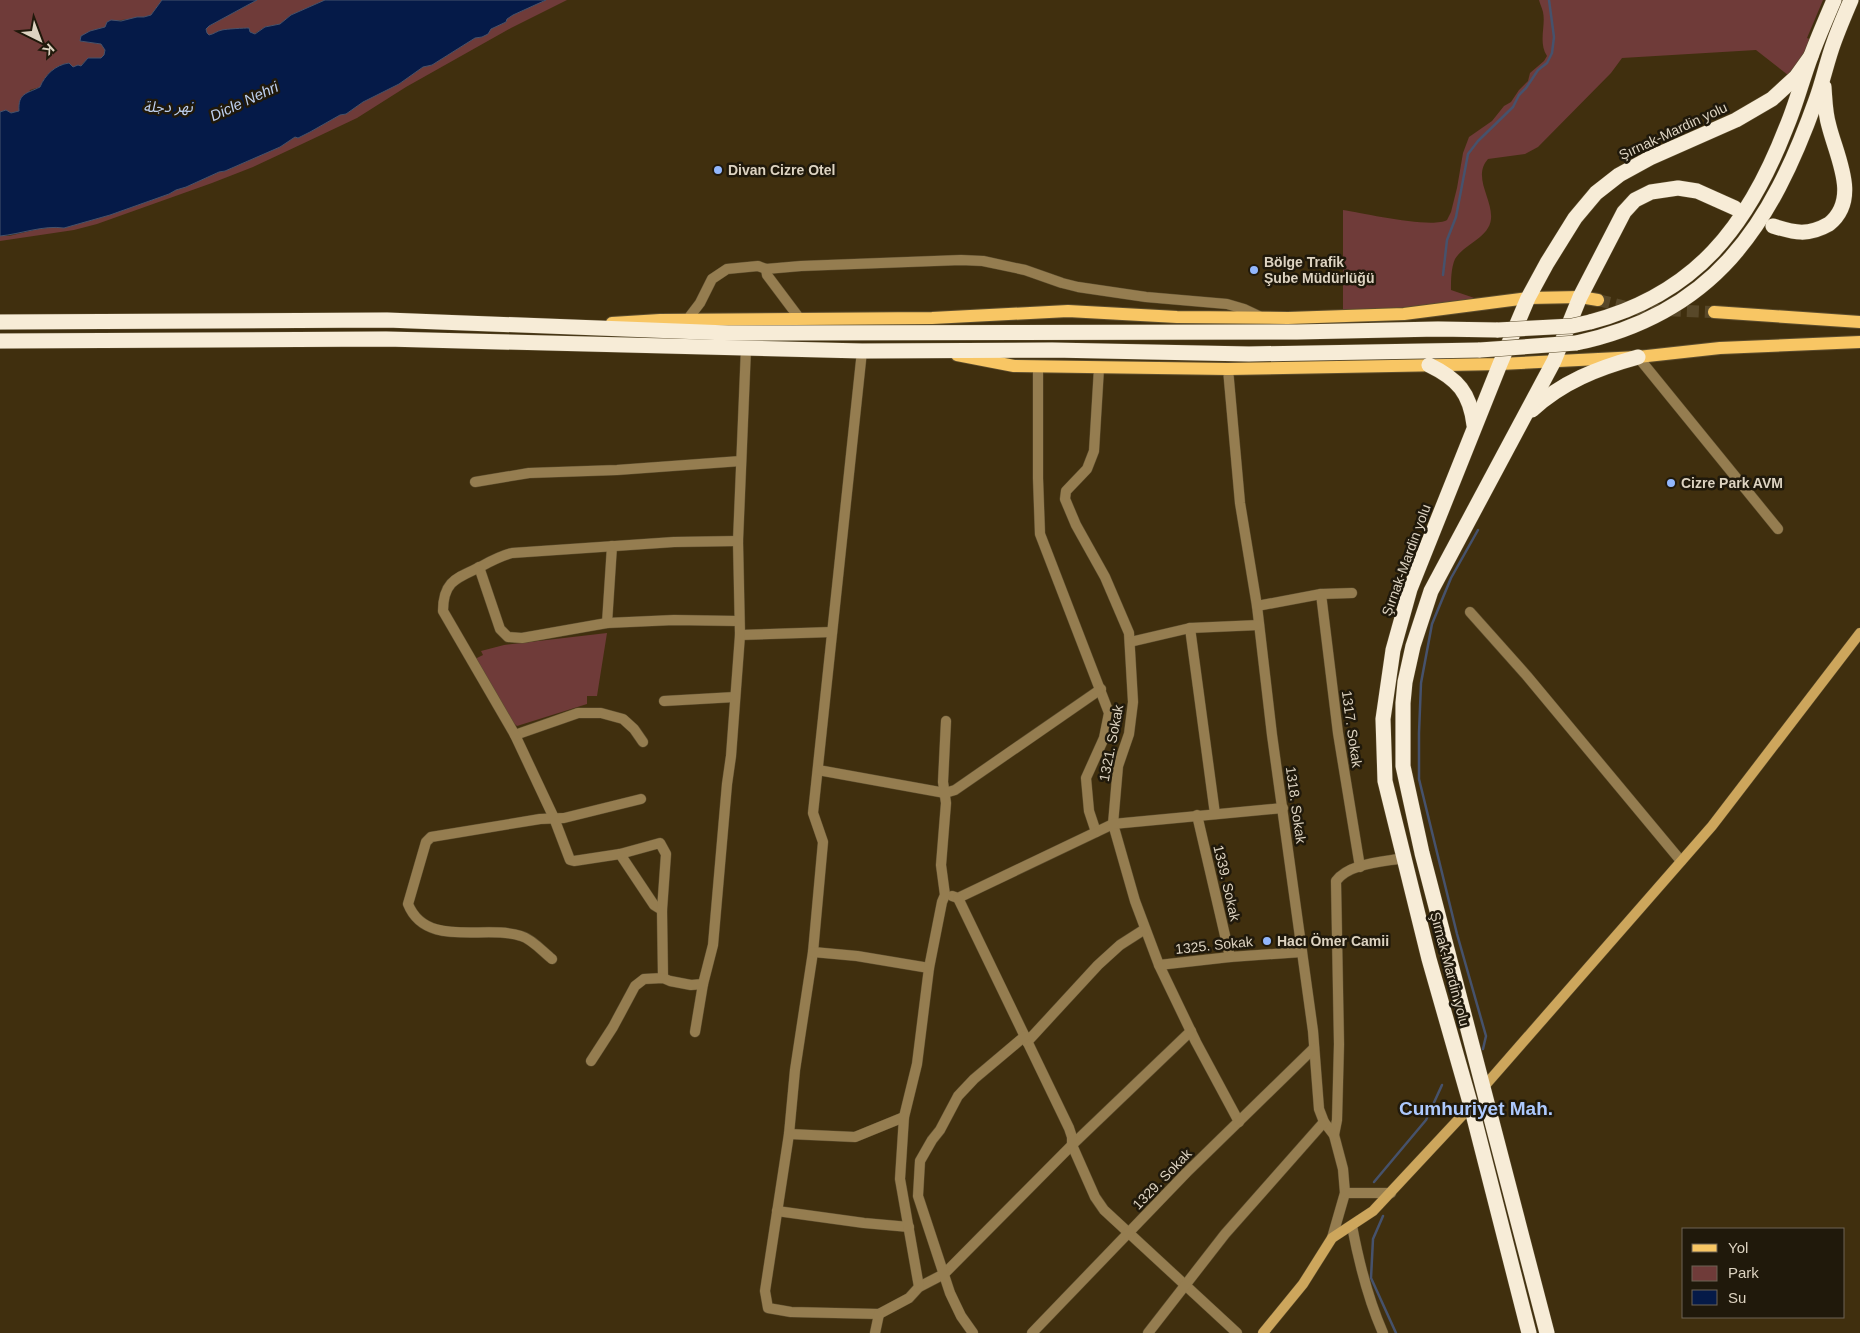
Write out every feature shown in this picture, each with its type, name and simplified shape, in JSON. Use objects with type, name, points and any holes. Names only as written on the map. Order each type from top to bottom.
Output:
[{"type":"highway","points":[[0,322],[387,320],[728,333],[1297,332],[1438,329],[1498,330],[1572,326],[1628,310],[1661,293],[1697,267],[1724,241],[1747,210],[1773,160],[1787,127],[1811,56],[1834,0]]},
{"type":"highway","points":[[0,341],[386,339],[862,351],[1052,350],[1249,354],[1480,350],[1576,343],[1596,339],[1635,326],[1672,308],[1709,280],[1750,236],[1775,196],[1806,125],[1851,0]]},
{"type":"highway","name":"Şırnak-Mardin yolu","points":[[1529,1333],[1471,1106],[1429,959],[1385,780],[1383,719],[1393,650],[1410,589],[1474,425],[1528,298],[1562,237],[1584,206],[1596,193],[1619,175],[1641,162],[1736,120],[1772,99],[1796,76],[1811,56]]},
{"type":"highway","points":[[1773,226],[1796,233],[1814,231],[1836,218],[1842,212],[1848,198],[1848,179],[1828,125],[1824,75]]},
{"type":"highway","name":"Şırnak-Mardin yolu","points":[[1547,1333],[1422,853],[1403,766],[1402,703],[1413,646],[1431,591],[1554,361],[1580,297],[1617,222],[1630,205],[1643,196],[1660,189],[1687,188],[1735,208]]},
{"type":"highway","points":[[1523,418],[1544,399],[1573,380],[1610,365],[1638,357]]},
{"type":"highway","points":[[1429,365],[1446,373],[1464,391],[1472,409],[1474,425]]},
{"type":"main road","points":[[552,326],[687,320],[932,318],[1068,312],[1177,317],[1263,318],[1404,314],[1528,298],[1580,297],[1598,300]]},
{"type":"main road","points":[[1714,312],[1860,322]]},
{"type":"main road","points":[[939,351],[1014,366],[1228,370],[1500,364],[1638,357],[1720,348],[1860,342]]},
{"type":"street","points":[[687,320],[700,303],[712,279],[727,269],[758,266],[766,269],[800,266],[972,260],[1025,270],[1078,287],[1146,297],[1227,304],[1244,309],[1263,318]]},
{"type":"street","points":[[766,269],[767,275],[800,319]]},
{"type":"street","points":[[695,1032],[703,984],[713,945],[731,756],[740,635],[738,620],[738,541],[746,348]]},
{"type":"street","points":[[862,351],[813,813],[823,842],[813,952],[795,1070],[789,1134],[765,1291],[768,1308],[791,1312],[880,1314],[909,1298],[919,1287],[944,1274],[1072,1144],[1191,1031]]},
{"type":"street","points":[[1638,357],[1778,529]]},
{"type":"street","points":[[1038,366],[1040,534],[1109,713],[1104,738],[1086,778],[1089,811],[1096,832]]},
{"type":"street","name":"1321. Sokak","points":[[1099,368],[1094,451],[1087,469],[1066,491],[1064,499],[1105,577],[1129,633],[1133,702],[1129,734],[1118,766],[1113,824],[1135,901],[1159,965],[1239,1122]]},
{"type":"street","name":"1318. Sokak","points":[[1228,370],[1240,503],[1257,606],[1314,1048],[1319,1109],[1324,1122],[1334,1135],[1343,1169],[1345,1193],[1332,1238]]},
{"type":"street","points":[[475,482],[529,473],[617,470],[741,461]]},
{"type":"street","points":[[663,978],[662,910],[666,854],[660,843],[620,854],[574,862],[570,860],[554,818],[515,735],[443,611],[443,598],[448,587],[462,574],[496,557],[512,553],[674,542],[738,541]]},
{"type":"street","points":[[607,624],[612,546]]},
{"type":"street","points":[[479,567],[500,629],[508,637],[522,638],[607,624],[674,620],[738,620]]},
{"type":"street","points":[[1257,606],[1321,594],[1352,593]]},
{"type":"street","name":"1317. Sokak","points":[[1321,594],[1338,733],[1360,867]]},
{"type":"street","points":[[1470,612],[1527,676],[1681,861]]},
{"type":"street","points":[[1130,642],[1190,628],[1259,624]]},
{"type":"street","points":[[1190,628],[1215,814]]},
{"type":"street","points":[[740,635],[832,632]]},
{"type":"street","points":[[1482,1089],[1718,818],[1860,633]]},
{"type":"street","points":[[818,770],[945,793],[956,790],[1101,689]]},
{"type":"street","points":[[664,701],[734,697]]},
{"type":"street","points":[[515,735],[578,714],[601,713],[623,719],[634,729],[642,742]]},
{"type":"street","points":[[919,1287],[900,1180],[904,1117],[917,1064],[929,968],[945,895],[941,865],[946,803],[943,782],[946,721]]},
{"type":"street","points":[[552,959],[523,936],[506,932],[456,932],[429,928],[417,918],[408,904],[426,842],[431,838],[540,819],[564,818],[641,799]]},
{"type":"street","points":[[945,895],[958,898],[1113,824],[1283,808]]},
{"type":"street","name":"1339. Sokak","points":[[1197,815],[1230,957]]},
{"type":"street","points":[[620,854],[654,905],[662,910]]},
{"type":"street","points":[[1334,1135],[1337,1120],[1339,1044],[1336,881],[1341,874],[1360,867],[1404,858]]},
{"type":"street","points":[[958,898],[1069,1128],[1072,1144],[1094,1197],[1128,1234],[1237,1333]]},
{"type":"street","points":[[973,1333],[950,1293],[918,1196],[920,1160],[940,1130],[958,1096],[974,1079],[1026,1039],[1120,945],[1145,929]]},
{"type":"street","points":[[813,952],[857,956],[929,968]]},
{"type":"street","name":"1325. Sokak","points":[[1159,965],[1230,957],[1302,952]]},
{"type":"street","points":[[591,1061],[613,1027],[635,986],[644,979],[663,978],[691,985],[703,984]]},
{"type":"street","name":"1329. Sokak","points":[[1032,1333],[1187,1172],[1314,1048]]},
{"type":"street","points":[[1263,1333],[1303,1284],[1332,1238],[1373,1211],[1471,1106]]},
{"type":"street","points":[[789,1134],[854,1137],[904,1117]]},
{"type":"street","points":[[1148,1333],[1225,1234],[1324,1122]]},
{"type":"street","points":[[1345,1193],[1391,1193]]},
{"type":"street","points":[[777,1211],[909,1227]]},
{"type":"street","points":[[1352,1226],[1358,1262],[1374,1313],[1383,1333]]},
{"type":"street","points":[[875,1333],[880,1314]]},
{"type":"green space","points":[[0,0],[162,0],[151,15],[114,21],[105,27],[90,31],[80,41],[101,44],[105,50],[104,55],[101,58],[87,60],[81,66],[73,67],[69,63],[55,68],[45,78],[40,87],[30,90],[20,111],[11,113],[6,110],[0,112]]},
{"type":"green space","points":[[257,0],[325,0],[291,15],[280,24],[265,27],[254,34],[244,28],[209,35],[207,33],[206,29],[209,26]]},
{"type":"green space","points":[[546,0],[567,0],[511,28],[406,87],[357,118],[253,167],[97,224],[74,230],[0,241],[0,236],[9,236],[38,229],[64,228],[110,215],[169,194],[280,147],[295,137],[298,138],[340,115],[346,114],[363,102],[399,84],[423,67],[432,65],[475,38],[482,37],[491,29],[506,22],[513,15]]},
{"type":"green space","points":[[1539,0],[1823,0],[1807,38],[1817,42],[1793,79],[1756,50],[1622,58],[1611,73],[1538,147],[1525,154],[1488,159],[1482,173],[1482,181],[1491,211],[1491,219],[1486,231],[1455,259],[1452,270],[1451,290],[1489,303],[1343,316],[1343,210],[1413,222],[1427,223],[1447,220],[1451,212],[1463,153],[1469,137],[1492,121],[1504,106],[1511,102],[1528,81],[1530,73],[1547,56],[1543,45],[1544,17]]},
{"type":"green space","points":[[607,633],[597,696],[587,696],[587,704],[517,726],[511,721],[475,659],[483,655],[481,651],[504,645]]},
{"type":"water","name":"نهر دجلة","points":[[162,0],[257,0],[209,26],[206,29],[209,35],[222,30],[247,28],[255,34],[265,27],[280,24],[291,15],[325,0],[546,0],[513,15],[506,22],[491,29],[488,34],[475,38],[432,65],[423,67],[399,84],[363,102],[346,114],[340,115],[298,138],[295,137],[280,147],[225,171],[110,215],[64,228],[40,229],[0,236],[0,112],[6,110],[11,113],[19,111],[22,97],[40,87],[45,78],[55,68],[69,63],[73,67],[81,66],[88,58],[101,58],[104,55],[105,50],[101,44],[80,41],[81,36],[90,31],[105,27],[107,22],[111,20],[121,21],[151,15]]},
{"type":"waterway","points":[[1443,275],[1447,240],[1456,217],[1468,154],[1478,141],[1513,107],[1519,95],[1538,70],[1547,63],[1552,53],[1554,37],[1549,0]]},
{"type":"waterway","points":[[1478,530],[1451,578],[1432,624],[1421,683],[1419,779],[1457,934],[1486,1036],[1483,1049]]},
{"type":"waterway","points":[[1374,1182],[1426,1120],[1442,1085]]},
{"type":"waterway","points":[[1383,1216],[1373,1239],[1371,1278],[1396,1333]]},
{"type":"tunnel","points":[[1598,300],[1634,309],[1714,312]]},
{"type":"place","name":"Divan Cizre Otel","points":[[718,170]]},
{"type":"place","name":"Bölge Trafik Şube Müdürlüğü","points":[[1254,270]]},
{"type":"place","name":"Cizre Park AVM","points":[[1671,483]]},
{"type":"place","name":"Hacı Ömer Camii","points":[[1267,941]]},
{"type":"district","name":"Cumhuriyet Mah.","points":[[1476,1108]]},
{"type":"water label","name":"Dicle Nehri","points":[[244,101]]}]
